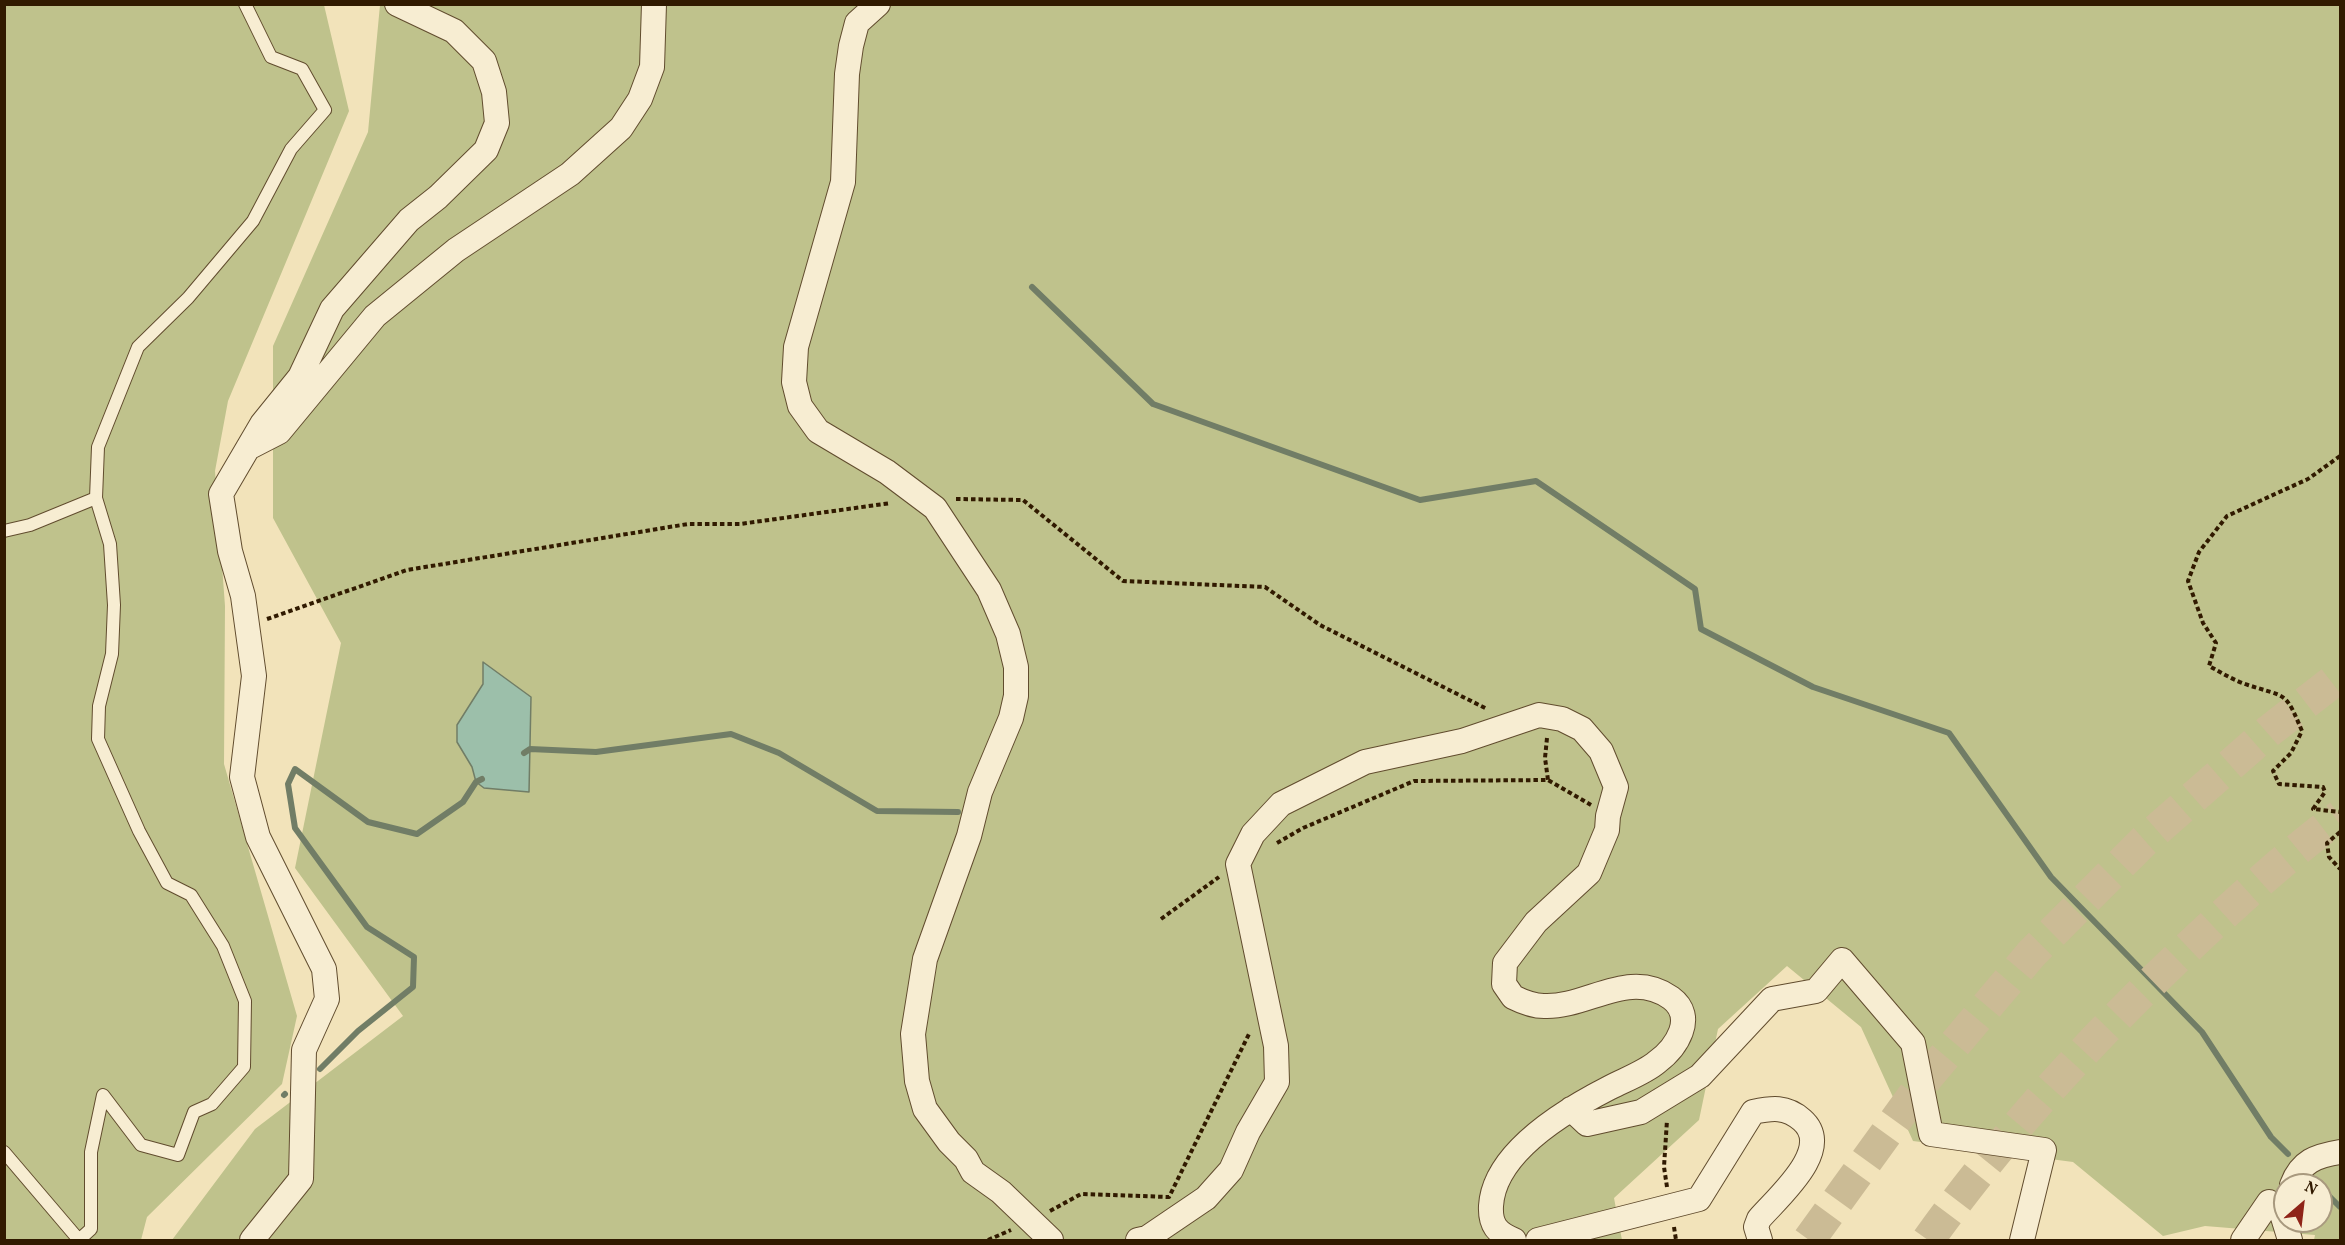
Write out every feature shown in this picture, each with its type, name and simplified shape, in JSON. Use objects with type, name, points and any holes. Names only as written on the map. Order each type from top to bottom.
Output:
[{"type":"street","points":[[252,1240],[302,1179],[304,1050],[327,999],[324,969],[258,837],[242,777],[254,676],[243,596],[230,551],[221,494],[262,424],[300,377],[332,309],[409,220],[438,197],[486,150],[497,123],[494,92],[484,61],[454,31],[397,4]]},
{"type":"street","points":[[246,449],[279,432],[375,316],[456,250],[570,174],[621,128],[640,99],[652,67],[654,4]]},
{"type":"street","points":[[878,4],[857,24],[851,46],[847,74],[843,182],[796,347],[794,382],[800,406],[818,431],[887,472],[935,508],[989,590],[1008,634],[1016,667],[1016,686],[1011,718],[980,792],[969,836],[925,959],[913,1034],[917,1081],[925,1109],[949,1142],[966,1159],[973,1173],[1001,1192],[1051,1240]]},
{"type":"street","points":[[1138,1240],[1147,1238],[1206,1198],[1225,1177],[1277,1082],[1276,1046],[1238,864],[1253,834],[1281,804],[1365,762],[1462,741],[1539,715],[1562,718],[1582,729],[1601,752],[1616,787],[1608,816],[1607,830],[1589,873],[1536,922],[1514,948],[1505,963],[1504,984],[1513,997],[1546,1006],[1621,988],[1646,986],[1673,999],[1679,1006],[1683,1026],[1680,1037],[1656,1064],[1571,1109],[1523,1145],[1506,1168],[1495,1190],[1491,1210],[1497,1233],[1514,1240]]},
{"type":"street","points":[[1571,1109],[1587,1124],[1641,1112],[1700,1077],[1772,999],[1816,991],[1842,960],[1913,1043],[1931,1134],[2044,1150],[2022,1240]]},
{"type":"street","points":[[1538,1240],[1699,1199],[1753,1112],[1777,1107],[1807,1125],[1813,1149],[1806,1164],[1759,1219],[1756,1227],[1760,1240]]},
{"type":"street","points":[[2296,1173],[2298,1169],[2321,1155],[2340,1152]]},
{"type":"street","points":[[2243,1240],[2269,1202],[2273,1204]]},
{"type":"lane","points":[[4,1152],[79,1240],[91,1228],[91,1152],[103,1095],[141,1145],[178,1155],[194,1112],[212,1104],[244,1066],[245,1001],[223,946],[191,895],[167,883],[139,831],[98,739],[99,706],[112,654],[114,605],[110,544],[96,498],[98,447],[138,347],[188,298],[253,221],[291,149],[325,110],[302,69],[271,57],[245,4]]},
{"type":"lane","points":[[4,531],[30,525],[96,498]]},
{"type":"path","points":[[2340,456],[2308,479],[2227,516],[2199,552],[2188,581],[2203,623],[2216,643],[2209,666],[2248,685],[2276,691],[2291,704],[2302,731],[2292,753],[2273,771],[2279,784],[2323,787],[2325,792],[2313,809],[2340,812]]},
{"type":"path","points":[[247,626],[407,570],[688,524],[740,524],[922,499],[1023,500],[1123,581],[1264,587],[1320,625],[1516,723]]},
{"type":"path","points":[[1548,780],[1545,758],[1549,716]]},
{"type":"path","points":[[1275,843],[1303,828],[1414,781],[1548,780],[1608,816]]},
{"type":"path","points":[[2340,832],[2327,843],[2329,857],[2340,869]]},
{"type":"path","points":[[1161,919],[1238,864]]},
{"type":"path","points":[[988,1240],[1081,1194],[1169,1197],[1251,1030]]},
{"type":"path","points":[[1668,1095],[1664,1167],[1676,1240]]},
{"type":"shaded area","points":[[5,5],[324,5],[349,111],[228,401],[215,471],[225,606],[224,764],[297,1016],[282,1084],[147,1217],[141,1240],[5,1240]]},
{"type":"shaded area","points":[[380,5],[2340,5],[2340,1240],[2314,1240],[2315,1235],[2291,1233],[2333,1233],[2333,1173],[2273,1173],[2273,1232],[2205,1226],[2163,1236],[2073,1162],[1913,1141],[1861,1027],[1787,966],[1718,1029],[1699,1120],[1614,1198],[1622,1240],[172,1240],[255,1129],[403,1016],[295,868],[341,643],[273,518],[273,346],[368,132]]},
{"type":"shaded area","points":[[483,662],[531,697],[529,792],[484,788],[476,782],[472,767],[457,742],[457,725],[483,684]]},
{"type":"waterway","points":[[1032,287],[1153,404],[1420,500],[1536,481],[1695,589],[1701,629],[1813,687],[1949,733],[2051,877],[2202,1032],[2271,1137],[2288,1154]]},
{"type":"waterway","points":[[524,753],[530,749],[596,752],[731,734],[779,753],[877,811],[958,812]]},
{"type":"waterway","points":[[320,1069],[358,1031],[413,987],[414,957],[367,927],[295,828],[288,784],[295,769],[368,822],[417,834],[463,802],[476,782],[482,779]]},
{"type":"waterway","points":[[2333,1200],[2340,1207]]},
{"type":"tunnel","points":[[1809,1240],[1927,1077],[2032,953],[2144,841],[2269,731],[2340,676]]},
{"type":"tunnel","points":[[1928,1240],[2021,1121],[2124,1010],[2249,892],[2340,816]]}]
